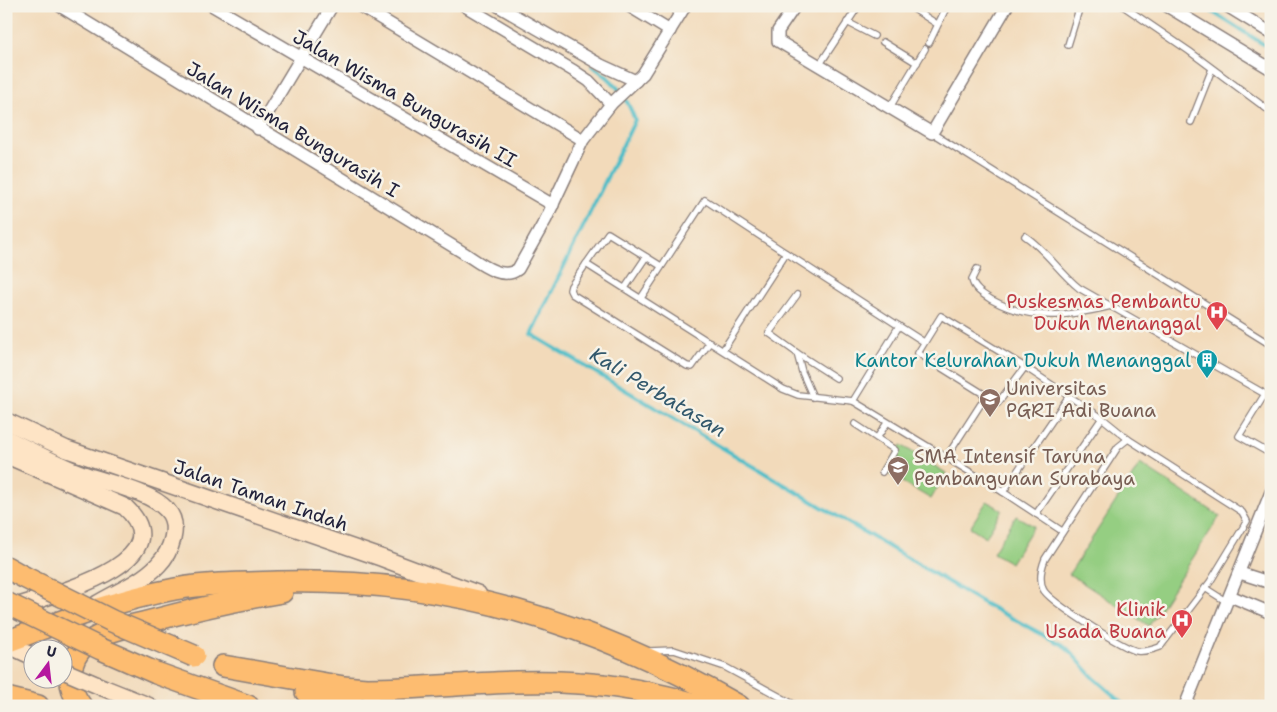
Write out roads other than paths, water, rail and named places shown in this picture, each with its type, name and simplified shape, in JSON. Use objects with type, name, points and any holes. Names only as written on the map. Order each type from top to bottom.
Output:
[{"type":"highway","points":[[14,572],[112,621],[194,656],[353,706]]},
{"type":"highway","points":[[81,706],[73,694],[71,684],[72,666],[82,649],[98,637],[115,630],[180,613],[337,582]]},
{"type":"highway","points":[[6,643],[75,616],[134,599],[185,588],[229,584],[337,582],[436,592],[503,605],[582,630],[632,651],[739,706]]},
{"type":"highway","points":[[6,603],[154,677]]},
{"type":"highway","points":[[6,618],[154,677],[248,706]]},
{"type":"highway","points":[[223,666],[344,687],[366,689],[550,682],[598,684],[651,693],[703,706]]},
{"type":"highway","points":[[6,698],[38,706]]},
{"type":"street","name":"Jalan Wisma Bungurasih I","points":[[60,6],[258,129],[490,268],[504,274],[518,269],[553,205]]},
{"type":"street","name":"Jalan Wisma Bungurasih II","points":[[213,6],[553,205]]},
{"type":"street","points":[[258,129],[332,6]]},
{"type":"street","points":[[360,6],[583,140]]},
{"type":"street","points":[[465,6],[574,70],[614,101]]},
{"type":"street","points":[[498,6],[601,65],[635,82]]},
{"type":"street","points":[[629,6],[670,31]]},
{"type":"street","points":[[553,205],[583,140],[614,101],[651,64],[685,6]]},
{"type":"street","points":[[795,6],[778,31],[778,41],[820,64],[932,133],[1007,6]]},
{"type":"street","points":[[1168,6],[1271,69]]},
{"type":"street","points":[[1228,6],[1271,33]]},
{"type":"street","name":"Jalan Taman Indah","points":[[6,421],[66,448],[433,576],[503,605]]},
{"type":"street","points":[[6,438],[82,474],[147,497],[167,510],[171,517],[174,527],[171,546],[157,567],[75,616]]},
{"type":"street","points":[[6,454],[118,503],[134,516],[140,532],[136,551],[130,559],[111,572],[6,610]]},
{"type":"street","points":[[1186,706],[1258,529],[1271,492]]},
{"type":"street","points":[[1240,573],[1271,583]]},
{"type":"street","points":[[1228,599],[1271,613]]},
{"type":"street","points":[[6,643],[22,651]]},
{"type":"street","points":[[72,674],[148,706]]},
{"type":"lane","points":[[909,6],[937,24]]},
{"type":"lane","points":[[929,43],[947,6]]},
{"type":"lane","points":[[1068,45],[1080,6]]},
{"type":"lane","points":[[1123,6],[1271,112]]},
{"type":"lane","points":[[820,64],[857,8]]},
{"type":"lane","points":[[847,22],[874,36]]},
{"type":"lane","points":[[883,42],[917,63]]},
{"type":"lane","points":[[890,107],[925,49]]},
{"type":"lane","points":[[1191,122],[1212,69]]},
{"type":"lane","points":[[932,133],[1271,345]]},
{"type":"lane","points":[[641,298],[705,200],[924,342]]},
{"type":"lane","points":[[661,266],[608,233],[570,290],[687,366],[692,367],[696,364],[710,342]]},
{"type":"lane","points":[[1025,236],[1038,245],[1066,278],[1078,288],[1268,396],[1240,436],[1271,454]]},
{"type":"lane","points":[[723,350],[786,253]]},
{"type":"lane","points":[[624,288],[646,257]]},
{"type":"lane","points":[[586,264],[783,389],[814,397],[853,401],[1003,492],[1062,531]]},
{"type":"lane","points":[[977,270],[972,279],[976,289],[1003,306],[1026,314],[1055,316],[1111,306]]},
{"type":"lane","points":[[797,295],[770,334],[836,378]]},
{"type":"lane","points":[[1025,367],[1000,402],[986,396],[919,354],[919,350],[941,316],[1025,367],[1102,418],[1128,439],[1242,512],[1246,524],[1258,529]]},
{"type":"lane","points":[[853,401],[900,326]]},
{"type":"lane","points":[[797,352],[802,372],[814,397]]},
{"type":"lane","points":[[946,458],[986,396]]},
{"type":"lane","points":[[1003,492],[1069,396]]},
{"type":"lane","points":[[1036,514],[1102,418]]},
{"type":"lane","points":[[877,438],[887,423]]},
{"type":"lane","points":[[855,424],[895,450],[882,472]]},
{"type":"lane","points":[[1128,439],[1118,447],[1062,531],[1041,569],[1043,589],[1048,597],[1128,648],[1148,651],[1160,647],[1206,588],[1246,524]]},
{"type":"lane","points":[[1206,588],[1228,599]]},
{"type":"lane","points":[[632,651],[674,650],[725,667],[797,706]]},
{"type":"waterway","points":[[1203,6],[1271,49]]},
{"type":"waterway","name":"Kali Perbatasan","points":[[592,66],[619,89],[635,120],[531,334],[985,604],[1066,647],[1094,678],[1126,706]]},
{"type":"place","name":"Puskesmas Pembantu Dukuh Menanggal","points":[[1217,331]]},
{"type":"place","name":"Kantor Kelurahan Dukuh Menanggal","points":[[1207,379]]},
{"type":"place","name":"Universitas PGRI Adi Buana","points":[[990,418]]},
{"type":"place","name":"SMA Intensif Taruna Pembangunan Surabaya","points":[[898,486]]},
{"type":"place","name":"Klinik Usada Buana","points":[[1182,639]]}]
